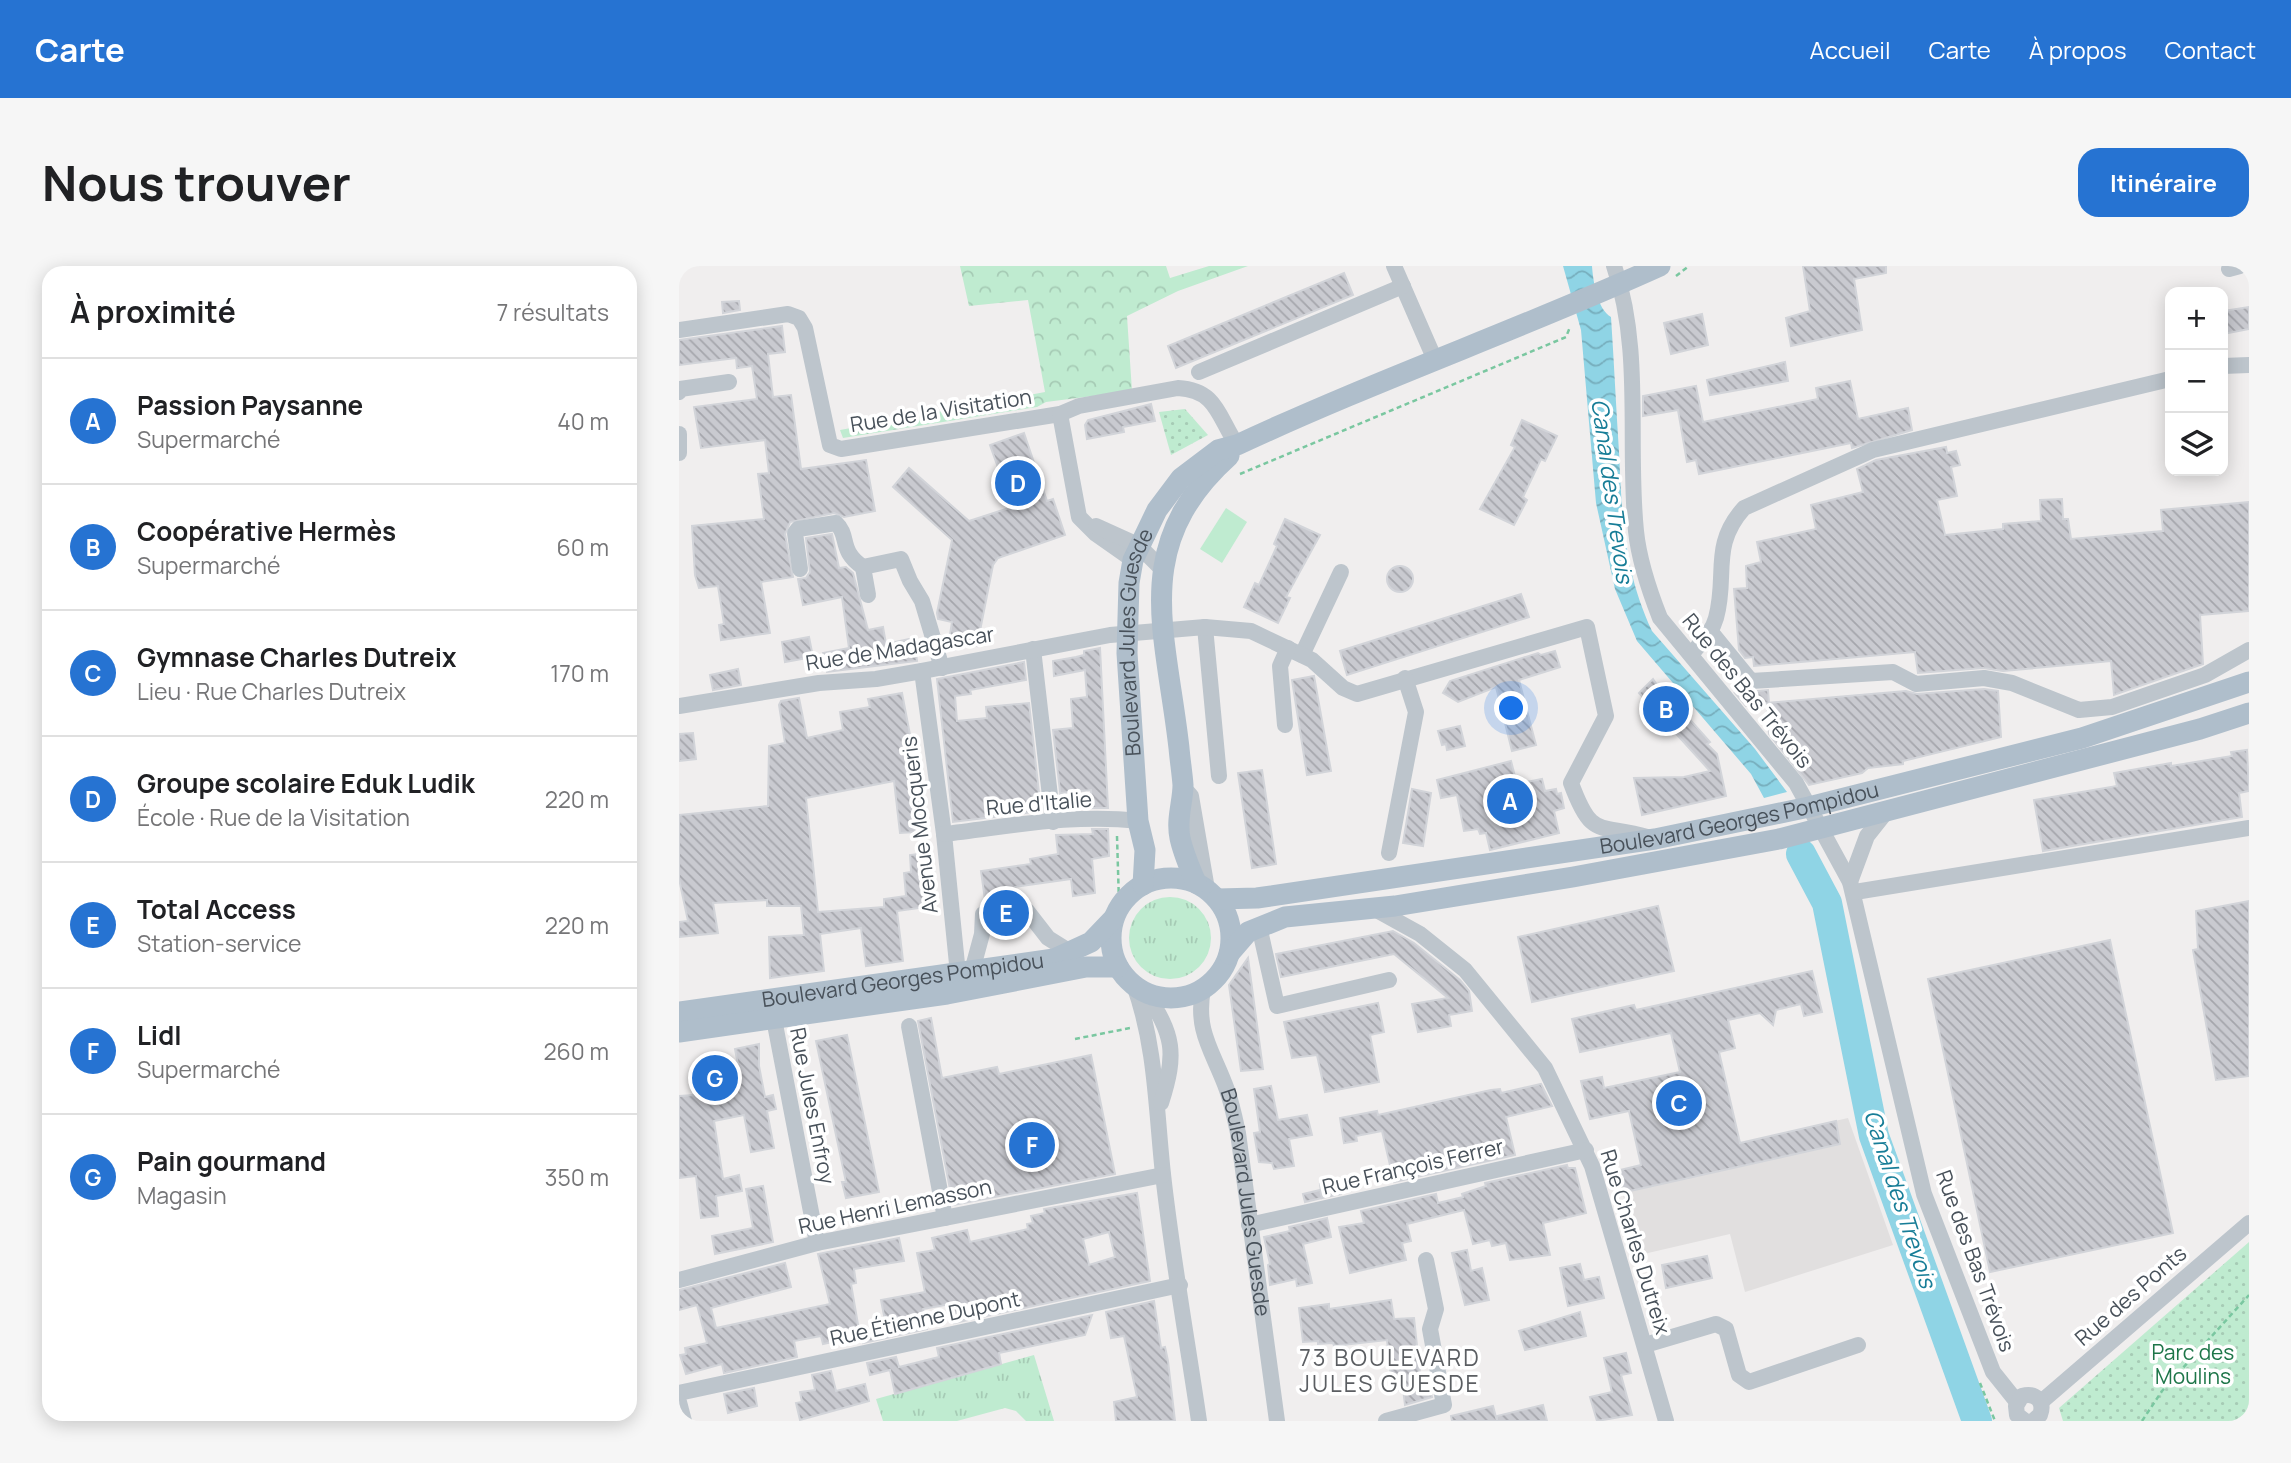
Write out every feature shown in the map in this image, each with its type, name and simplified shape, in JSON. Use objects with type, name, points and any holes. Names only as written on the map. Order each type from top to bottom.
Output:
[{"type":"main road","name":"Boulevard Jules Guesde","points":[[1143,884],[1145,849],[1138,821],[1128,634],[1135,552],[1161,502],[1181,478],[1218,450],[1237,445],[1435,360],[1569,316],[1612,281],[1660,266]]},
{"type":"main road","name":"Boulevard Jules Guesde","points":[[1207,891],[1179,836],[1183,787],[1163,630],[1161,568],[1173,528],[1190,499],[1237,445]]},
{"type":"main road","name":"Boulevard Georges Pompidou","points":[[679,1012],[1053,959],[1072,953],[1091,942],[1113,919],[1130,894],[1143,884],[1160,879],[1178,878],[1207,891],[1257,898],[1655,839],[1809,807],[2082,738],[2249,682]]},
{"type":"main road","name":"Boulevard Georges Pompidou","points":[[1203,989],[1217,976],[1229,954],[1248,932],[1285,917],[1373,908],[1573,877],[1821,829],[2200,729],[2249,713]]},
{"type":"main road","points":[[1207,891],[1230,925],[1229,954]]},
{"type":"main road","points":[[1113,919],[1111,944],[1118,967],[1139,989],[1175,998],[1203,989]]},
{"type":"main road","name":"Boulevard Georges Pompidou","points":[[679,1032],[960,992],[1086,967],[1118,967]]},
{"type":"street","points":[[1394,266],[1435,360]]},
{"type":"street","name":"Rue des Bas Trévois","points":[[1612,281],[1629,330],[1636,532],[1649,589],[1660,618],[1787,771],[1853,887],[1924,1195],[1993,1372],[2017,1402],[2017,1415],[2025,1421]]},
{"type":"street","points":[[1199,372],[1403,286]]},
{"type":"street","name":"Rue de la Visitation","points":[[679,330],[788,314],[799,318],[806,328],[830,445],[841,449],[1061,414],[1110,400],[1178,388],[1194,389],[1206,395],[1237,445]]},
{"type":"street","points":[[2228,366],[2249,365]]},
{"type":"street","points":[[1691,654],[1711,632],[1717,616],[1721,547],[1730,523],[1744,508],[1873,450],[2165,380]]},
{"type":"street","points":[[679,392],[729,382]]},
{"type":"street","name":"Rue de la Visitation","points":[[1061,414],[1079,517],[1161,568]]},
{"type":"street","points":[[679,434],[679,453]]},
{"type":"street","points":[[800,569],[795,533],[797,529],[836,523],[840,527],[844,549],[851,559],[863,567],[901,559],[922,601],[942,668]]},
{"type":"street","points":[[863,567],[868,595]]},
{"type":"street","points":[[1285,725],[1280,666],[1295,652],[1341,572]]},
{"type":"street","points":[[1205,627],[1219,776]]},
{"type":"street","name":"Rue de Madagascar","points":[[679,706],[819,683],[876,679],[1128,634],[1205,627],[1251,631],[1312,660],[1349,693],[1357,694],[1405,678]]},
{"type":"street","points":[[1389,853],[1416,712],[1405,678],[1587,627],[1606,716],[1571,783],[1582,813],[1591,823],[1606,831],[1632,833],[1655,839]]},
{"type":"street","points":[[1711,632],[1751,681],[1893,672],[1916,684],[1984,678],[2012,683],[2079,710],[2112,707],[2205,675],[2249,650]]},
{"type":"street","points":[[1033,649],[1053,822]]},
{"type":"street","name":"Avenue Mocqueris","points":[[922,671],[965,972]]},
{"type":"street","points":[[1886,813],[1867,836],[1853,887],[2249,828]]},
{"type":"street","name":"Rue d'Italie","points":[[944,834],[1053,822],[1116,818],[1138,821]]},
{"type":"street","name":"Rue Charles Dutreix","points":[[1373,908],[1420,934],[1465,970],[1545,1068],[1586,1150],[1667,1421]]},
{"type":"street","points":[[965,972],[982,934],[982,914],[1027,911],[1048,938],[1072,953]]},
{"type":"street","points":[[1259,926],[1277,1006],[1389,980]]},
{"type":"street","points":[[1139,989],[1159,1108],[1163,1175],[1199,1421]]},
{"type":"street","name":"Boulevard Jules Guesde","points":[[1203,989],[1199,1010],[1201,1030],[1227,1091],[1238,1133],[1277,1421]]},
{"type":"street","name":"Rue Jules Enfroy","points":[[774,1018],[817,1243]]},
{"type":"street","points":[[909,1026],[945,1218]]},
{"type":"street","name":"Rue François Ferrer","points":[[1249,1225],[1586,1150]]},
{"type":"street","name":"Rue Henri Lemasson","points":[[679,1280],[817,1243],[1163,1175]]},
{"type":"street","name":"Rue des Ponts","points":[[2041,1402],[2249,1223]]},
{"type":"street","points":[[1385,1421],[1444,1405],[1430,1329],[1436,1309],[1426,1260]]},
{"type":"street","name":"Rue Étienne Dupont","points":[[679,1393],[1180,1285]]},
{"type":"street","points":[[1645,1345],[1716,1324],[1726,1329],[1739,1376],[1749,1382],[1858,1345]]},
{"type":"street","points":[[2017,1402],[2022,1396],[2030,1395],[2041,1402],[2041,1415],[2033,1421]]},
{"type":"street","points":[[679,1402],[684,1421]]},
{"type":"path","points":[[1238,475],[1566,337],[1569,316]]},
{"type":"path","points":[[1075,1039],[1138,1026]]},
{"type":"path","points":[[2142,1421],[2162,1391],[2249,1294]]},
{"type":"path","points":[[1980,1383],[1995,1421]]},
{"type":"shaded area","points":[[1848,1118],[1893,1245],[1745,1292],[1730,1234],[1635,1256],[1632,1246],[1636,1240],[1616,1171]]},
{"type":"green space","points":[[960,266],[1166,266],[1170,278],[1209,266],[1248,266],[1178,291],[1127,316],[1132,391],[1046,402],[1037,407],[843,438],[840,430],[1045,392],[1028,300],[969,306]]},
{"type":"green space","points":[[1185,409],[1208,435],[1171,455],[1159,412]]},
{"type":"green space","points":[[1226,508],[1247,522],[1222,563],[1200,549]]},
{"type":"green space","points":[[1170,897],[1186,900],[1199,909],[1208,922],[1211,938],[1208,954],[1199,967],[1186,976],[1170,979],[1154,976],[1141,967],[1132,954],[1129,938],[1132,922],[1141,909],[1154,900]]},
{"type":"green space","name":"Parc des Moulins","points":[[2249,1242],[2249,1421],[2063,1421],[2059,1408]]},
{"type":"green space","points":[[1034,1355],[1054,1421],[1026,1421],[1016,1411],[1005,1408],[957,1421],[883,1421],[876,1399]]},
{"type":"water","points":[[1563,266],[1592,266],[1599,301],[1611,317],[1626,544],[1635,587],[1652,631],[1755,749],[1787,792],[1764,798],[1751,774],[1637,641],[1615,589],[1596,503],[1581,330]]},
{"type":"building","points":[[1803,266],[1886,266],[1886,273],[1854,279],[1862,330],[1791,346],[1786,318],[1810,311]]},
{"type":"building","points":[[1344,273],[1353,295],[1176,368],[1168,346]]},
{"type":"building","points":[[739,301],[740,310],[723,313],[722,302]]},
{"type":"building","points":[[2249,307],[2249,329],[2228,333],[2228,310]]},
{"type":"building","points":[[1702,314],[1708,345],[1671,354],[1664,323]]},
{"type":"building","points":[[782,326],[785,352],[768,354],[773,397],[791,395],[801,469],[866,460],[875,511],[844,517],[834,513],[790,522],[785,534],[793,577],[761,582],[770,633],[721,640],[719,625],[724,624],[718,586],[699,588],[695,575],[692,526],[764,519],[758,474],[769,473],[765,440],[701,448],[694,407],[757,399],[752,366],[737,368],[736,358],[679,365],[679,340]]},
{"type":"building","points":[[1785,362],[1788,381],[1710,395],[1707,380]]},
{"type":"building","points":[[1850,381],[1858,419],[1908,408],[1912,430],[1852,448],[1851,443],[1699,474],[1696,460],[1687,462],[1678,410],[1643,416],[1643,396],[1696,386],[1703,422],[1818,399],[1816,388]]},
{"type":"building","points":[[1151,404],[1155,421],[1123,427],[1124,432],[1087,439],[1085,425],[1088,420]]},
{"type":"building","points":[[1522,420],[1557,436],[1545,461],[1541,459],[1523,497],[1527,500],[1514,525],[1480,509],[1515,447],[1511,445]]},
{"type":"building","points":[[1024,433],[1047,501],[1053,499],[1065,535],[998,558],[993,565],[977,646],[949,641],[952,622],[938,619],[937,613],[952,540],[893,487],[909,468],[969,521],[1012,507],[990,445]]},
{"type":"building","points":[[1946,447],[1947,453],[1956,451],[1960,465],[1951,467],[1957,496],[1937,500],[1945,535],[2003,529],[2003,524],[2041,521],[2040,500],[2062,499],[2063,519],[2068,519],[2071,539],[2163,531],[2161,510],[2249,502],[2249,611],[2200,615],[2203,664],[2114,695],[2111,661],[2003,671],[1983,668],[1918,673],[1915,652],[1754,666],[1753,657],[1745,658],[1739,650],[1734,589],[1747,588],[1746,566],[1761,562],[1757,542],[1816,529],[1811,505],[1863,492],[1857,469],[1876,460]]},
{"type":"building","points":[[1285,519],[1320,535],[1286,597],[1290,598],[1278,623],[1244,607],[1255,583],[1259,585],[1277,546],[1274,544]]},
{"type":"building","points":[[832,534],[839,568],[846,567],[853,573],[868,630],[883,627],[886,644],[914,638],[917,661],[827,672],[823,653],[849,648],[842,597],[803,605],[798,579],[806,578],[810,572],[806,538]]},
{"type":"building","points":[[1400,566],[1409,570],[1413,579],[1409,588],[1400,592],[1391,588],[1387,579],[1391,570]]},
{"type":"building","points":[[1521,594],[1529,617],[1347,675],[1340,651]]},
{"type":"building","points":[[809,637],[813,657],[785,662],[782,642]]},
{"type":"building","points":[[1100,648],[1108,808],[1092,808],[1091,790],[1062,793],[1062,809],[1053,730],[1073,728],[1071,699],[1087,697],[1085,670],[1054,676],[1053,661],[1084,655],[1084,651]]},
{"type":"building","points":[[1555,651],[1560,667],[1519,680],[1536,745],[1512,751],[1496,687],[1458,702],[1443,693],[1450,681],[1538,653],[1541,655]]},
{"type":"building","points":[[1024,662],[1026,680],[970,690],[971,694],[955,696],[957,721],[987,718],[986,707],[1029,703],[1041,811],[953,822],[937,679]]},
{"type":"building","points":[[738,669],[741,685],[713,690],[710,675]]},
{"type":"building","points":[[1314,676],[1331,771],[1307,775],[1292,680]]},
{"type":"building","points":[[1653,679],[1666,698],[1670,697],[1710,742],[1707,744],[1717,754],[1726,796],[1642,815],[1634,778],[1684,777],[1710,771],[1639,693]]},
{"type":"building","points":[[1984,689],[1998,691],[2001,737],[1903,761],[1903,764],[1868,768],[1862,773],[1809,785],[1769,734],[1767,703],[1906,691],[1917,694]]},
{"type":"building","points":[[1768,690],[1769,703],[1746,706],[1735,693]]},
{"type":"building","points":[[902,693],[916,766],[920,825],[914,826],[915,832],[900,833],[894,781],[806,798],[818,912],[884,907],[884,899],[906,896],[904,873],[911,872],[910,855],[925,853],[934,906],[897,911],[903,961],[866,966],[861,928],[820,934],[824,971],[770,978],[769,937],[804,935],[801,906],[767,906],[767,900],[713,903],[718,933],[679,937],[679,922],[688,921],[679,879],[679,815],[768,806],[769,746],[785,743],[779,705],[781,701],[799,698],[807,738],[843,730],[840,712],[870,707],[868,699]]},
{"type":"building","points":[[1460,726],[1465,746],[1447,750],[1446,744],[1442,745],[1438,731]]},
{"type":"building","points":[[693,733],[696,759],[679,761],[679,734]]},
{"type":"building","points":[[2247,750],[2249,791],[2239,793],[2242,817],[2043,851],[2034,800],[2117,786],[2114,773],[2232,756],[2231,752]]},
{"type":"building","points":[[1511,761],[1517,784],[1542,779],[1545,791],[1556,789],[1557,794],[1561,793],[1564,808],[1554,811],[1559,833],[1490,850],[1486,833],[1480,834],[1478,829],[1464,831],[1457,795],[1441,798],[1437,780]]},
{"type":"building","points":[[1262,770],[1276,864],[1252,868],[1238,773]]},
{"type":"building","points":[[1412,789],[1431,793],[1423,846],[1403,843]]},
{"type":"building","points":[[1092,829],[1108,829],[1109,856],[1092,859],[1095,893],[1073,896],[1071,879],[1015,887],[1016,901],[985,900],[981,871],[1031,864],[1030,859],[1058,854],[1056,835],[1093,834]]},
{"type":"building","points":[[2249,901],[2249,1076],[2216,1080],[2193,950],[2198,949],[2196,911]]},
{"type":"building","points":[[1658,906],[1674,971],[1532,1002],[1518,937]]},
{"type":"building","points":[[1019,922],[1020,931],[997,935],[995,924]]},
{"type":"building","points":[[1393,931],[1414,943],[1460,980],[1469,991],[1472,1011],[1449,1015],[1451,1026],[1418,1032],[1412,1004],[1448,998],[1394,954],[1281,977],[1276,954]]},
{"type":"building","points":[[2110,940],[2173,1233],[1990,1272],[1928,979]]},
{"type":"building","points":[[1248,958],[1263,1069],[1241,1071],[1229,985]]},
{"type":"building","points":[[1812,971],[1822,1012],[1804,1016],[1801,1004],[1776,1010],[1773,1025],[1760,1013],[1728,1020],[1735,1048],[1719,1052],[1740,1143],[1836,1121],[1840,1144],[1621,1193],[1616,1171],[1641,1165],[1629,1111],[1590,1119],[1581,1081],[1602,1077],[1604,1088],[1680,1072],[1671,1033],[1580,1052],[1572,1019],[1634,1005],[1636,1010]]},
{"type":"building","points":[[1378,1003],[1384,1032],[1370,1035],[1379,1082],[1325,1092],[1317,1055],[1292,1058],[1284,1022]]},
{"type":"building","points":[[931,1018],[942,1078],[997,1067],[999,1074],[1091,1055],[1115,1174],[953,1205],[918,1021]]},
{"type":"building","points":[[847,1035],[879,1192],[846,1198],[842,1182],[846,1182],[816,1041]]},
{"type":"building","points":[[759,1044],[759,1066],[765,1097],[773,1095],[776,1109],[767,1111],[774,1148],[751,1152],[744,1115],[714,1121],[723,1179],[739,1175],[742,1191],[716,1196],[718,1216],[701,1218],[696,1176],[679,1178],[679,1096],[709,1094],[706,1074],[731,1070],[731,1066],[738,1065],[735,1049]]},
{"type":"building","points":[[1541,1084],[1552,1106],[1506,1117],[1515,1155],[1394,1182],[1382,1131],[1356,1136],[1357,1141],[1344,1143],[1340,1118],[1377,1111],[1378,1115],[1491,1090],[1500,1089],[1501,1093]]},
{"type":"building","points":[[1271,1086],[1278,1120],[1307,1115],[1312,1135],[1289,1139],[1294,1166],[1274,1169],[1272,1163],[1259,1162],[1254,1133],[1260,1132],[1254,1089]]},
{"type":"building","points":[[1567,1165],[1568,1168],[1575,1168],[1586,1213],[1543,1223],[1550,1255],[1510,1260],[1506,1243],[1492,1246],[1490,1240],[1473,1244],[1464,1210],[1407,1224],[1411,1241],[1402,1243],[1406,1260],[1350,1273],[1339,1227],[1364,1223],[1361,1211],[1436,1194],[1438,1203],[1463,1197],[1462,1194],[1486,1186],[1485,1183]]},
{"type":"building","points":[[1337,1180],[1341,1194],[1322,1198],[1320,1184]]},
{"type":"building","points":[[763,1186],[773,1242],[715,1254],[712,1236],[753,1228],[746,1189]]},
{"type":"building","points":[[1320,1190],[1322,1198],[1305,1202],[1303,1194]]},
{"type":"building","points":[[1137,1193],[1150,1281],[954,1323],[950,1304],[923,1309],[927,1329],[863,1343],[860,1331],[886,1326],[881,1300],[925,1292],[917,1253],[935,1250],[932,1238],[967,1230],[970,1242],[1028,1229],[1027,1224],[1033,1223],[1031,1216],[1045,1213],[1044,1209]],"holes":[[[1109,1232],[1115,1257],[1089,1265],[1083,1239]]]},
{"type":"building","points":[[1327,1218],[1331,1237],[1303,1244],[1312,1283],[1297,1286],[1296,1279],[1270,1285],[1270,1264],[1264,1237],[1290,1231],[1289,1227]]},
{"type":"building","points":[[899,1238],[904,1261],[854,1269],[856,1283],[851,1284],[860,1336],[823,1344],[821,1336],[794,1341],[797,1357],[724,1373],[722,1364],[686,1374],[680,1355],[686,1354],[685,1348],[707,1343],[697,1305],[679,1310],[679,1290],[785,1263],[791,1287],[711,1308],[716,1328],[830,1304],[818,1254]]},
{"type":"building","points":[[1467,1250],[1471,1271],[1482,1268],[1489,1300],[1465,1305],[1452,1253]]},
{"type":"building","points":[[1707,1256],[1712,1278],[1666,1288],[1662,1265]]},
{"type":"building","points":[[1580,1264],[1584,1280],[1599,1277],[1604,1298],[1568,1306],[1560,1268]]},
{"type":"building","points":[[1391,1300],[1394,1319],[1414,1318],[1420,1373],[1425,1373],[1432,1397],[1405,1405],[1403,1389],[1398,1390],[1396,1376],[1391,1377],[1387,1340],[1334,1346],[1333,1343],[1318,1344],[1318,1341],[1303,1342],[1299,1308],[1329,1304],[1329,1309]]},
{"type":"building","points":[[1154,1301],[1161,1348],[1165,1347],[1168,1361],[1175,1421],[1116,1421],[1114,1402],[1137,1397],[1124,1336],[1111,1338],[1106,1312]]},
{"type":"building","points":[[1580,1312],[1586,1336],[1525,1350],[1519,1331]]},
{"type":"building","points":[[1092,1315],[1085,1335],[999,1353],[1001,1364],[895,1394],[890,1370],[870,1375],[867,1363],[896,1357],[899,1367],[939,1357],[937,1348]]},
{"type":"building","points":[[1626,1353],[1631,1373],[1621,1375],[1632,1415],[1597,1421],[1590,1397],[1612,1392],[1604,1358]]},
{"type":"building","points":[[831,1371],[836,1391],[865,1384],[869,1401],[800,1420],[796,1403],[802,1402],[800,1392],[815,1390],[812,1375]]},
{"type":"building","points":[[754,1388],[757,1406],[728,1413],[724,1394]]},
{"type":"building","points":[[1543,1405],[1547,1421],[1497,1421],[1497,1416]]},
{"type":"building","points":[[1493,1406],[1497,1421],[1452,1421],[1451,1416]]},
{"type":"waterway","name":"Canal des Trevois","points":[[1801,854],[1827,903],[1874,1136],[1977,1421]]},
{"type":"place","name":"Groupe scolaire Eduk Ludik","points":[[1018,483]]},
{"type":"place","name":"Coopérative Hermès","points":[[1666,709]]},
{"type":"place","name":"Passion Paysanne","points":[[1510,801]]},
{"type":"place","name":"Total Access","points":[[1006,913]]},
{"type":"place","name":"Pain gourmand","points":[[715,1078]]},
{"type":"place","name":"Gymnase Charles Dutreix","points":[[1679,1103]]},
{"type":"place","name":"Lidl","points":[[1032,1145]]},
{"type":"district","name":"73 BOULEVARD JULES GUESDE","points":[[1390,1371]]}]
